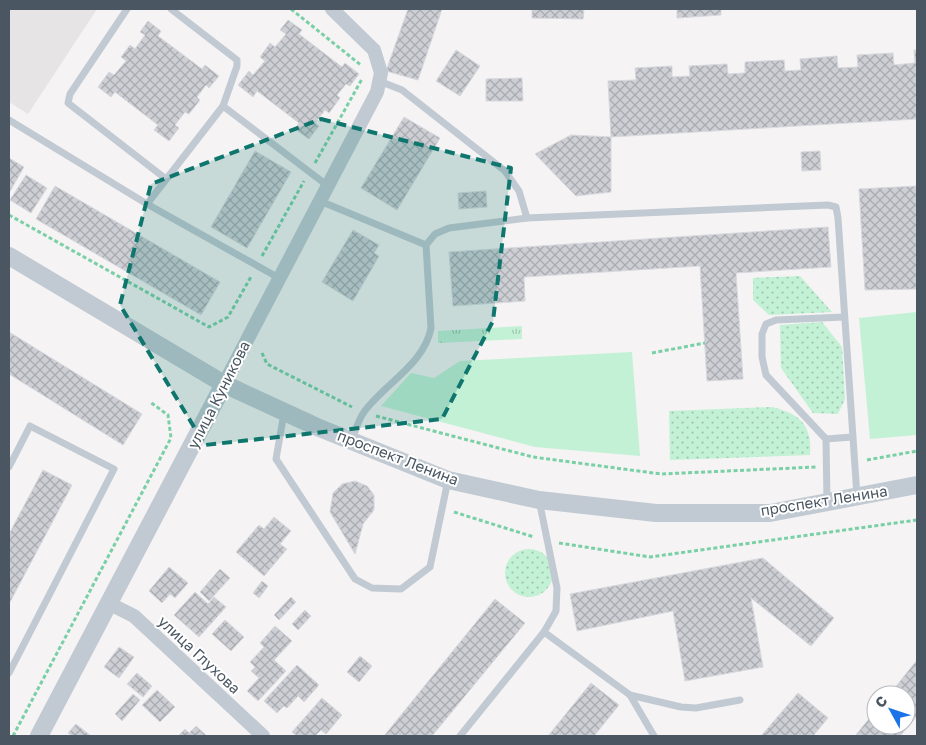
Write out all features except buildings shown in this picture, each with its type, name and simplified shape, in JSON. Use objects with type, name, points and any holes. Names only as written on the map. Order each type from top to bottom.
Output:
[{"type":"street","name":"улица Куникова","points":[[40,736],[377,92],[381,73],[374,50],[332,9]]},
{"type":"street","name":"проспект Ленина","points":[[9,256],[224,384],[284,413],[448,480],[539,500],[656,513],[770,513],[917,485]]},
{"type":"street","name":"улица Глухова","points":[[108,603],[134,616],[263,736]]},
{"type":"lane","points":[[127,9],[70,94],[68,103],[166,179]]},
{"type":"lane","points":[[147,204],[223,106],[237,66],[237,60],[171,9]]},
{"type":"lane","points":[[379,81],[402,90],[505,170],[519,191],[528,218]]},
{"type":"lane","points":[[223,106],[328,186]]},
{"type":"lane","points":[[9,120],[147,204],[279,278]]},
{"type":"lane","points":[[320,201],[426,245]]},
{"type":"lane","points":[[352,442],[363,413],[418,357],[429,337],[431,328],[426,245],[435,234],[449,228],[528,218],[828,205],[836,207],[838,218],[857,496]]},
{"type":"lane","points":[[827,502],[826,439],[766,375],[762,357],[762,334],[766,324],[776,320],[844,316]]},
{"type":"lane","points":[[284,413],[276,459],[355,580],[372,588],[401,589],[430,567],[448,480]]},
{"type":"lane","points":[[9,467],[30,426],[114,469],[9,673]]},
{"type":"lane","points":[[826,439],[852,437]]},
{"type":"lane","points":[[460,736],[544,632],[556,610],[558,588],[539,500]]},
{"type":"lane","points":[[544,632],[630,695],[681,707],[696,708],[740,700]]},
{"type":"lane","points":[[630,695],[654,736]]},
{"type":"path","points":[[9,215],[209,328]]},
{"type":"path","points":[[652,353],[705,343]]},
{"type":"path","points":[[262,353],[267,364],[363,413],[533,457],[661,474],[826,467]]},
{"type":"path","points":[[13,736],[171,438],[168,415],[150,402]]},
{"type":"path","points":[[855,462],[917,451]]},
{"type":"path","points":[[443,509],[547,541],[650,557],[917,520]]},
{"type":"highlighted area","points":[[321,119],[511,168],[493,321],[442,419],[205,445],[120,305],[151,184]]},
{"type":"shaded area","points":[[9,9],[97,9],[28,114],[9,102]]},
{"type":"green space","points":[[800,276],[832,312],[769,315],[753,300],[753,278]]},
{"type":"green space","points":[[917,312],[917,435],[870,439],[859,318]]},
{"type":"green space","points":[[822,322],[842,347],[845,399],[838,414],[813,413],[781,368],[780,325]]},
{"type":"green space","points":[[522,326],[522,339],[438,343],[438,331]]},
{"type":"green space","points":[[632,352],[640,456],[535,447],[381,406],[411,373],[434,378],[460,361]]},
{"type":"green space","points":[[772,407],[790,413],[803,423],[809,436],[810,455],[670,460],[669,411]]},
{"type":"green space","points":[[529,549],[538,551],[546,556],[551,564],[553,573],[551,582],[546,590],[538,595],[529,597],[520,595],[512,590],[507,582],[505,573],[507,564],[512,556],[520,551]]}]
